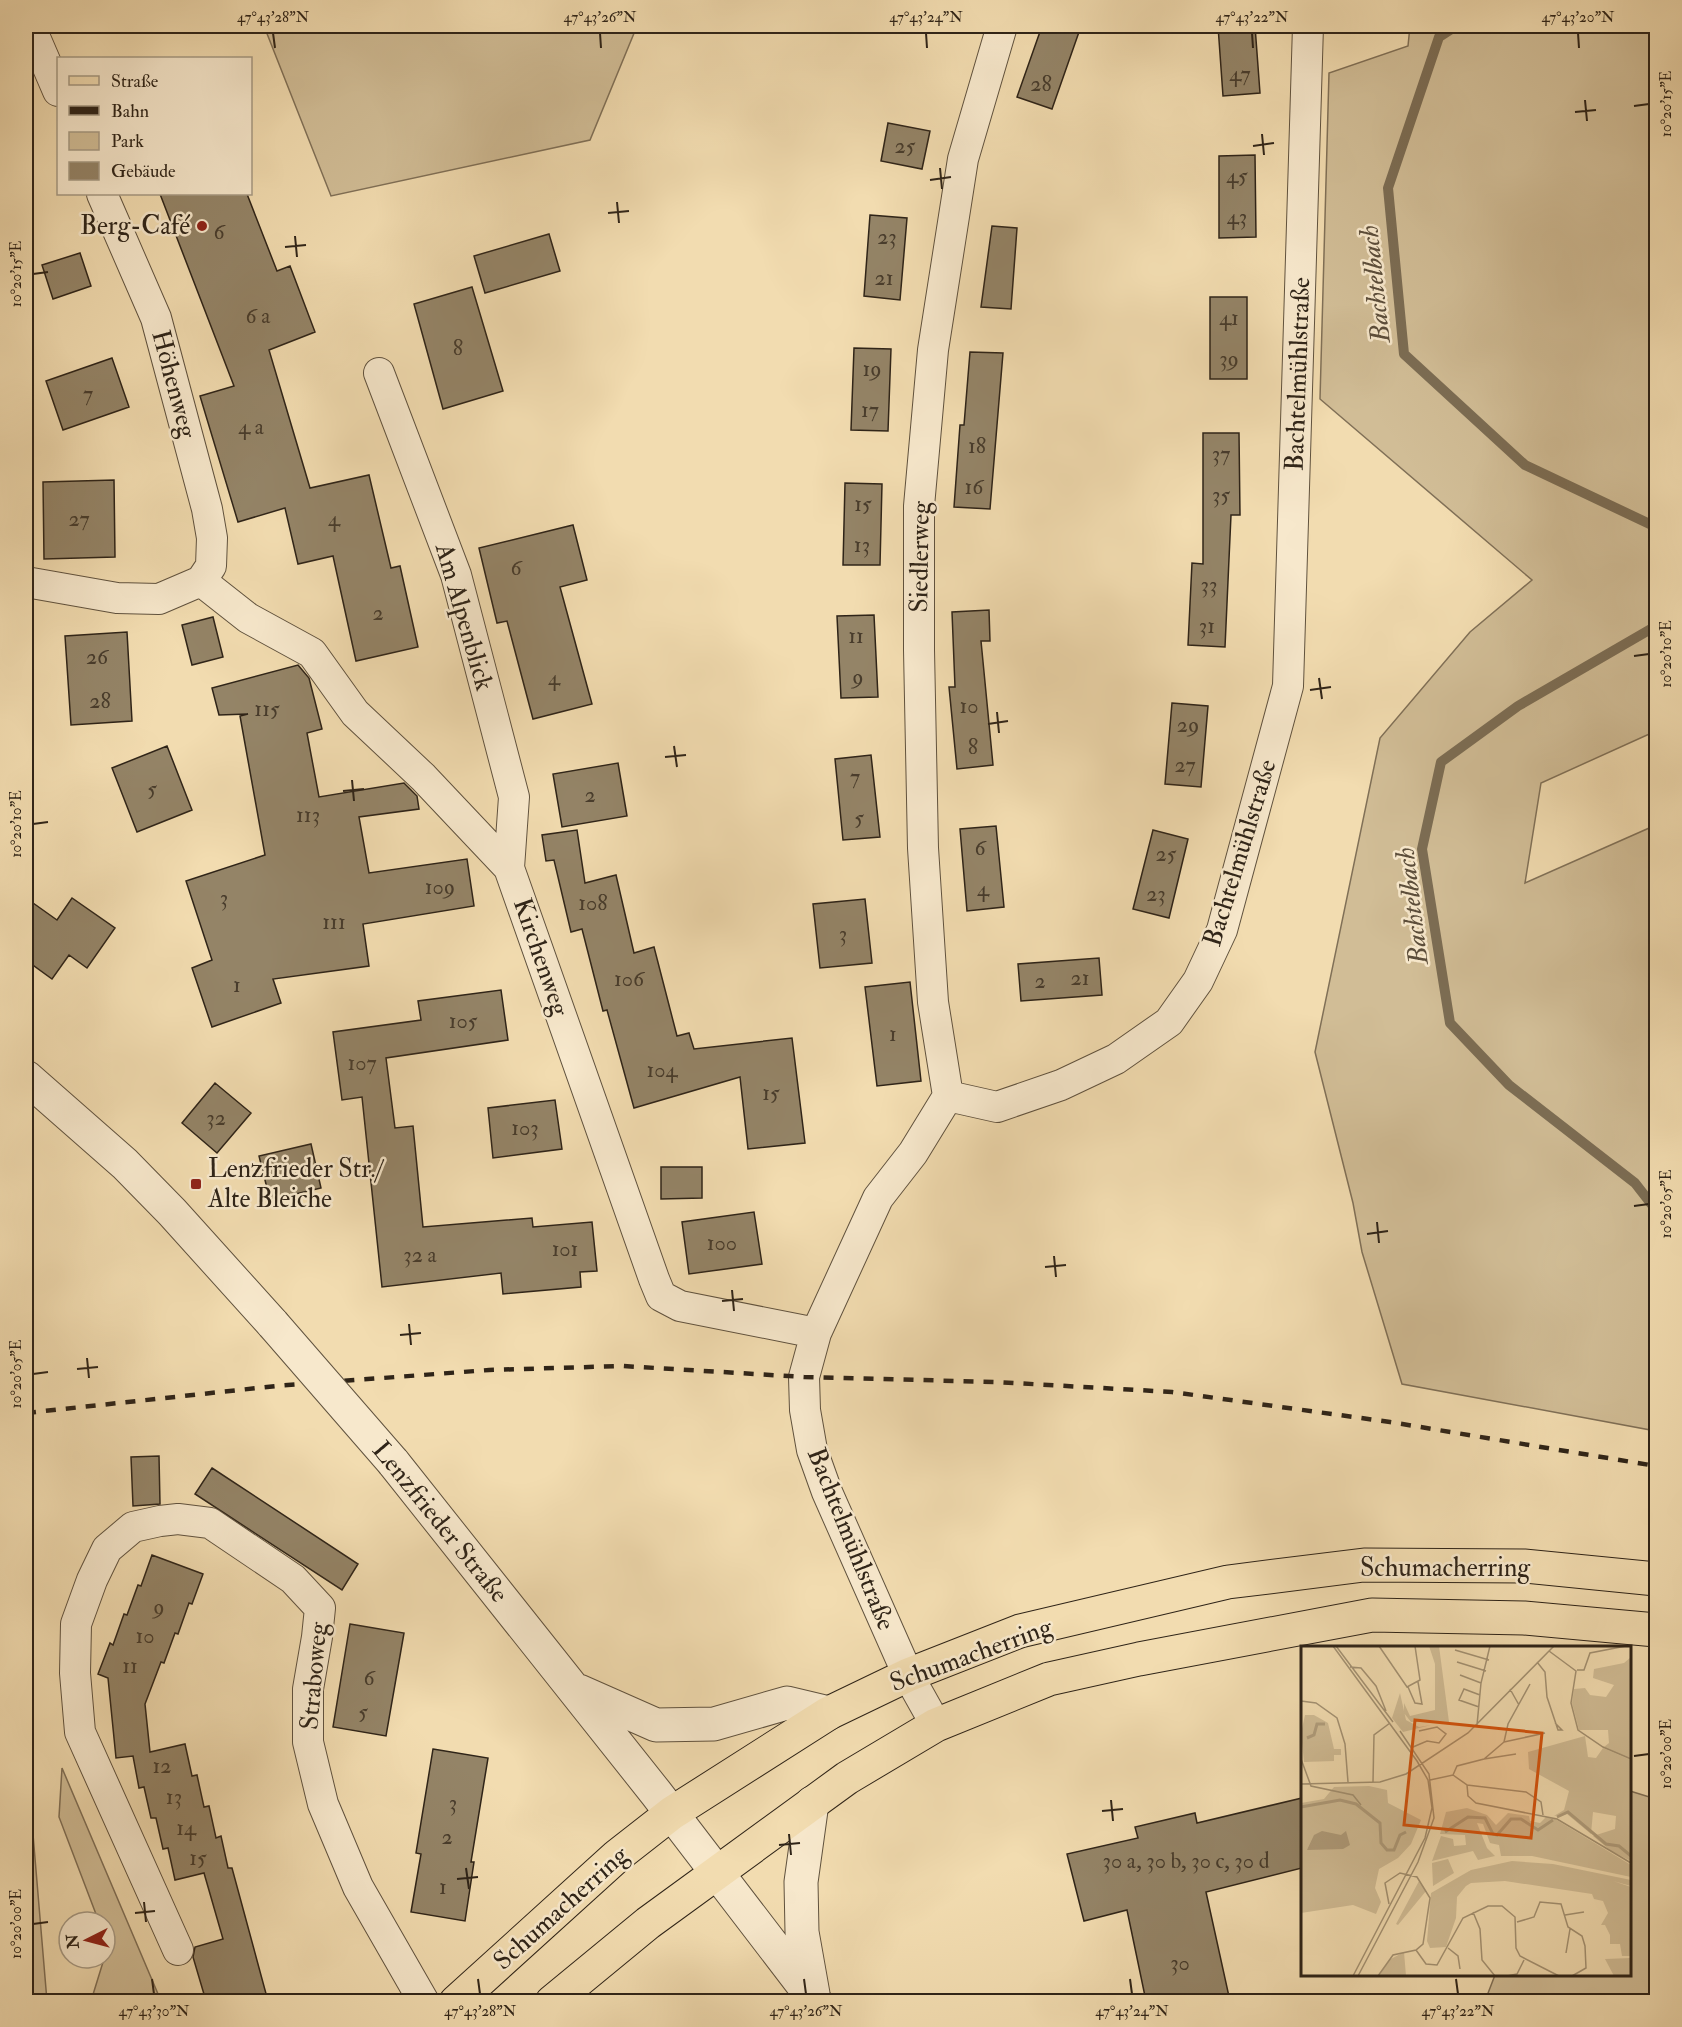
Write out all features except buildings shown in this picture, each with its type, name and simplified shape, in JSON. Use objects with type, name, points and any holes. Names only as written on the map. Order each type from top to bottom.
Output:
[{"type":"main road","name":"Schumacherring","points":[[456,2001],[617,1856],[672,1813],[830,1713],[908,1675],[1020,1631],[1228,1582],[1364,1565],[1524,1566],[1656,1579]]},
{"type":"main road","name":"Schumacherring","points":[[552,2001],[648,1923],[847,1778],[936,1725],[1049,1679],[1139,1659],[1372,1614],[1524,1617],[1656,1630]]},
{"type":"street","points":[[30,26],[57,89]]},
{"type":"street","name":"Siedlerweg","points":[[948,1096],[933,1002],[923,848],[919,506],[933,350],[963,159],[1002,26]]},
{"type":"street","name":"Bachtelmühlstraße","points":[[936,1725],[908,1675],[840,1524],[812,1450],[805,1410],[804,1377],[816,1333],[878,1198],[913,1153],[948,1096],[997,1107],[1061,1084],[1116,1059],[1169,1022],[1198,981],[1222,930],[1288,686],[1308,26]]},
{"type":"street","name":"Höhenweg","points":[[102,195],[156,318],[207,509],[212,538],[211,566],[201,580]]},
{"type":"street","name":"Am Alpenblick","points":[[379,373],[456,575],[514,797],[509,868]]},
{"type":"street","points":[[26,582],[117,598],[159,599],[201,580]]},
{"type":"street","name":"Kirchenweg","points":[[201,580],[248,618],[312,653],[355,713],[423,777],[509,868],[661,1296],[680,1306],[816,1333]]},
{"type":"street","name":"Lenzfrieder Straße","points":[[26,1077],[125,1164],[172,1212],[393,1462],[672,1813],[815,2000]]},
{"type":"street","name":"Straboweg","points":[[178,1950],[80,1732],[75,1673],[76,1624],[92,1580],[107,1549],[133,1527],[178,1519],[210,1523],[293,1579],[320,1608],[308,1689],[308,1742],[322,1804],[358,1887],[424,2001]]},
{"type":"street","points":[[574,1689],[656,1725],[714,1724],[787,1702],[830,1713]]},
{"type":"street","points":[[812,1803],[801,1892],[802,1932],[815,2000]]},
{"type":"green space","points":[[264,26],[637,26],[590,140],[331,196]]},
{"type":"green space","points":[[1410,26],[1656,26],[1656,731],[1541,783],[1525,883],[1656,825],[1656,1431],[1402,1384],[1362,1252],[1353,1203],[1315,1052],[1380,738],[1470,632],[1532,580],[1320,399],[1329,73],[1408,46]]},
{"type":"green space","points":[[26,1726],[30,1749],[28,1775],[47,2001],[26,2001]]},
{"type":"green space","points":[[62,1768],[161,2001],[91,2001],[101,1970],[117,1970],[117,1910],[94,1910],[59,1817]]},
{"type":"green space","points":[[1631,1791],[1656,1799],[1656,2001],[1485,2001],[1495,1976],[1631,1976]]},
{"type":"waterway","name":"Bachtelbach","points":[[1456,26],[1439,37],[1388,188],[1404,354],[1525,465],[1656,527]]},
{"type":"waterway","name":"Bachtelbach","points":[[1656,626],[1518,706],[1441,762],[1422,849],[1450,1023],[1509,1085],[1635,1183],[1656,1210]]},
{"type":"railway","points":[[26,1413],[276,1386],[489,1370],[623,1366],[804,1377],[996,1382],[1172,1392],[1390,1422],[1656,1466]]},
{"type":"place","name":"Berg-Café","points":[[202,226]]},
{"type":"place","name":"Lenzfrieder Str./ Alte Bleiche","points":[[196,1184]]}]
